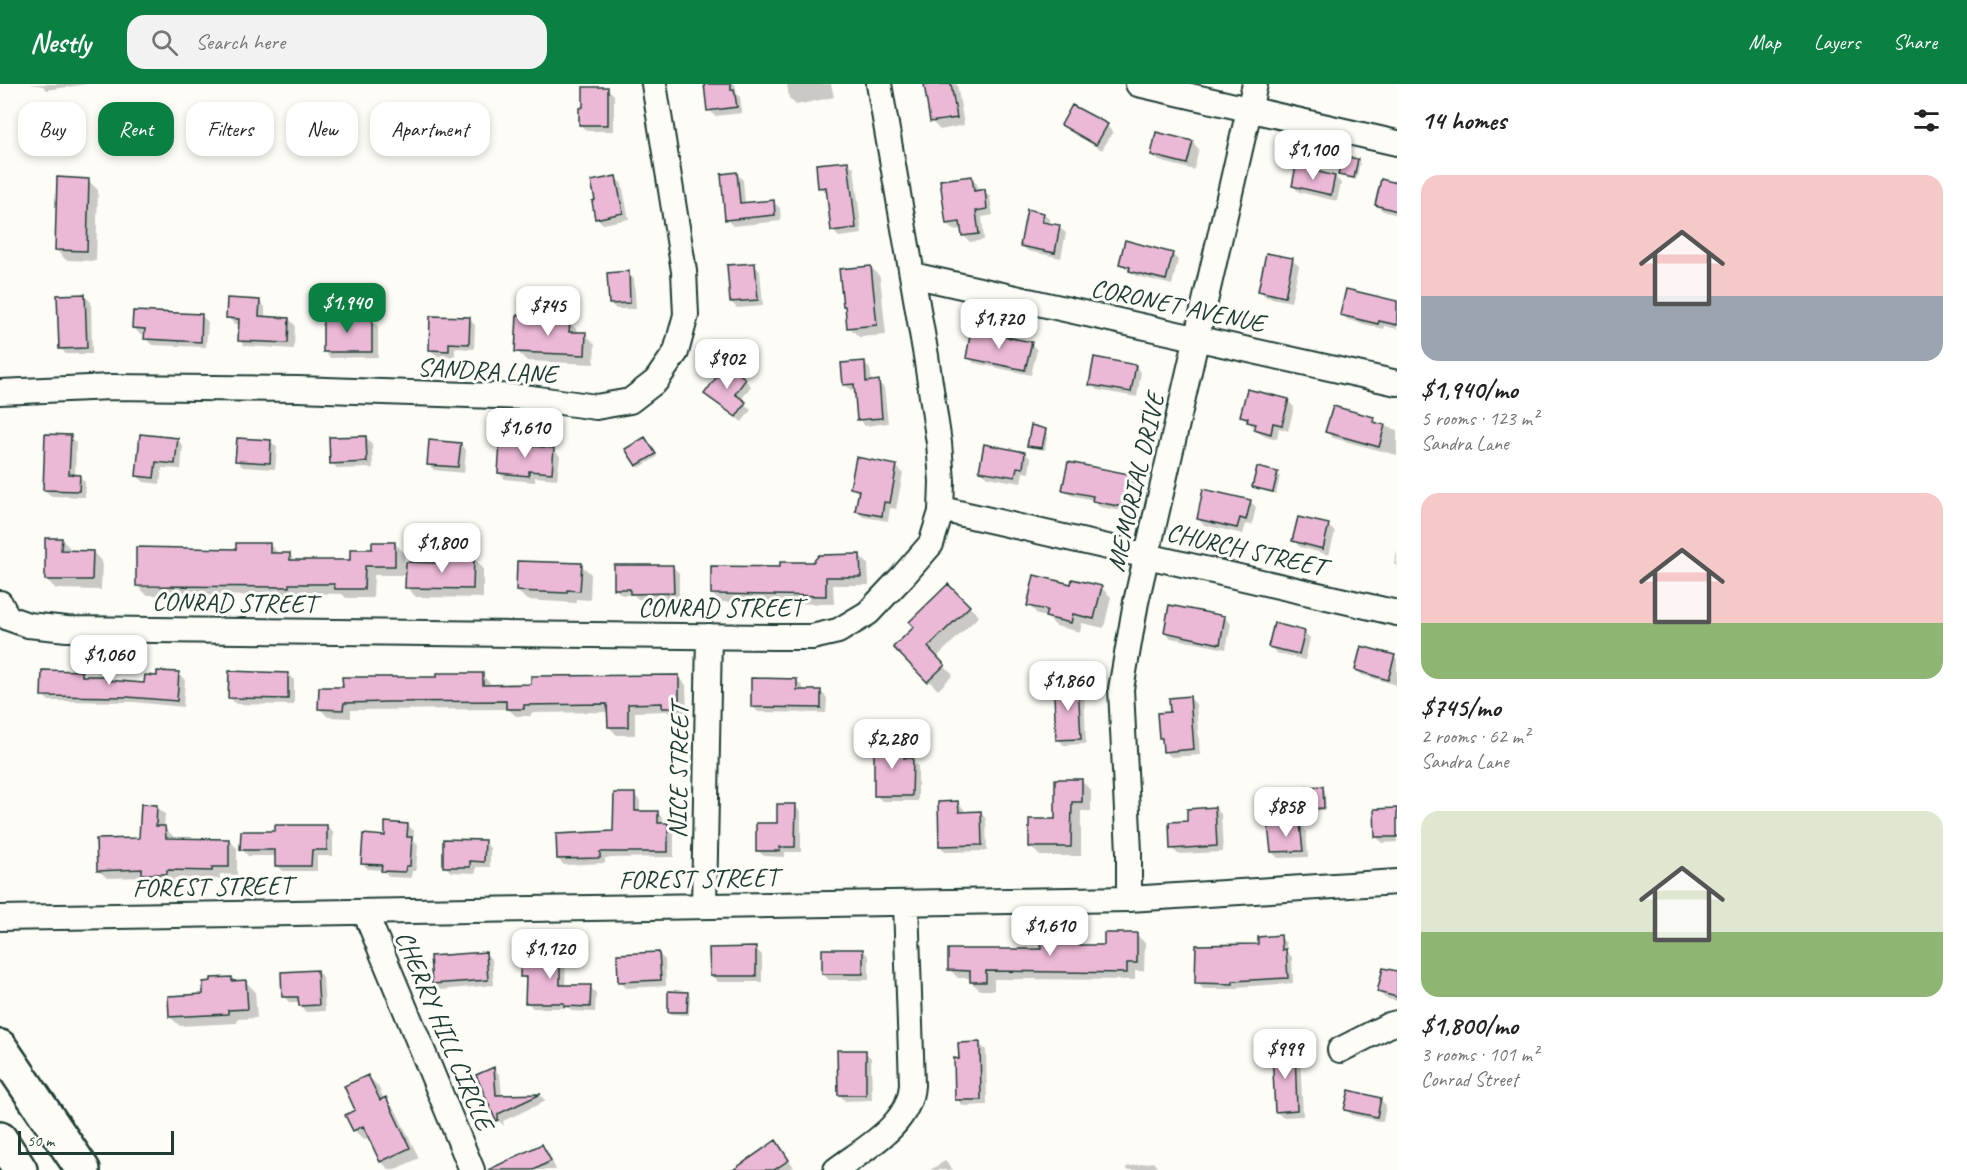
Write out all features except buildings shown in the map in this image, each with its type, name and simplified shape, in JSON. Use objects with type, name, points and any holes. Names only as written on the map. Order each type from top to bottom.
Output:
[{"type":"highway","points":[[6,1055],[83,1170]]},
{"type":"highway","points":[[6,1055],[99,1170]]},
{"type":"highway","points":[[0,1139],[20,1170]]},
{"type":"street","name":"SANDRA LANE","points":[[0,392],[111,387],[298,389],[524,398],[596,407],[630,401],[656,381],[676,352],[686,315],[684,271],[654,84]]},
{"type":"street","name":"CONRAD STREET","points":[[4,611],[28,625],[67,629],[812,637],[838,630],[868,613],[932,544],[941,508],[942,481],[939,443],[879,84]]},
{"type":"street","points":[[1138,84],[1397,143]]},
{"type":"street","name":"MEMORIAL DRIVE","points":[[1128,899],[1129,852],[1121,689],[1136,602],[1255,84]]},
{"type":"street","name":"CORONET AVENUE","points":[[912,275],[1397,383]]},
{"type":"street","name":"CHURCH STREET","points":[[941,508],[1397,613]]},
{"type":"street","name":"NICE STREET","points":[[704,906],[709,636]]},
{"type":"street","name":"FOREST STREET","points":[[0,918],[1128,899],[1397,882]]},
{"type":"street","points":[[836,1170],[896,1122],[910,1102],[912,1084],[906,903]]},
{"type":"street","name":"CHERRY HILL CIRCLE","points":[[365,912],[472,1170]]},
{"type":"street","points":[[1340,1050],[1389,1024],[1397,1023]]}]
